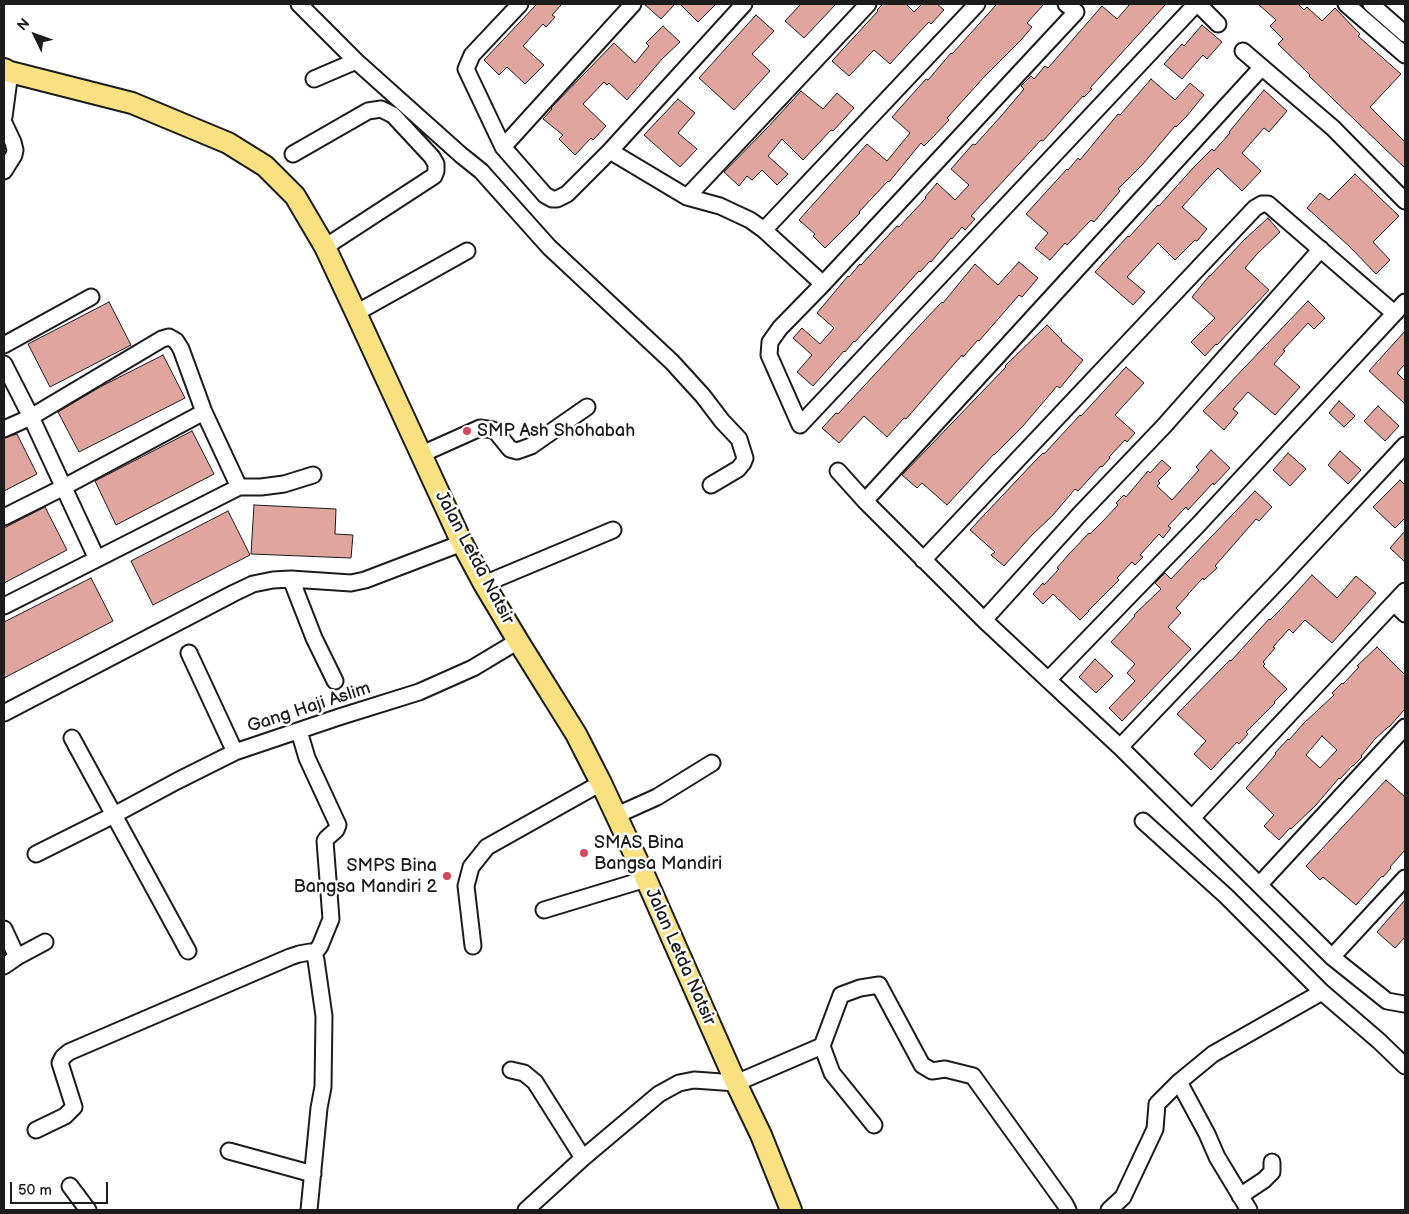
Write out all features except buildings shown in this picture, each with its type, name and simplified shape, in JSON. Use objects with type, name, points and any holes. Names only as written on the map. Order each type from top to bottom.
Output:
[{"type":"main road","name":"Jalan Letda Natsir","points":[[7,70],[132,103],[228,143],[265,166],[295,196],[325,247],[462,542],[484,584],[576,734],[617,815],[736,1083],[762,1135],[788,1209]]},
{"type":"street","points":[[299,4],[356,61],[460,155],[481,171],[562,259],[672,362],[703,396],[739,439],[745,458],[738,469],[711,485]]},
{"type":"street","points":[[520,4],[472,55],[466,69],[503,147],[545,195],[552,199],[557,199],[567,194],[610,151],[744,4]]},
{"type":"street","points":[[503,147],[633,4]]},
{"type":"street","points":[[686,196],[868,4]]},
{"type":"street","points":[[764,230],[977,4]]},
{"type":"street","points":[[1075,6],[823,284],[780,328],[770,342],[768,355],[800,425],[1197,4],[1218,24]]},
{"type":"street","points":[[1346,4],[1405,55]]},
{"type":"street","points":[[1374,5],[1405,34]]},
{"type":"street","points":[[1243,51],[1333,128],[1405,201]]},
{"type":"street","points":[[314,79],[356,61]]},
{"type":"street","points":[[865,501],[1262,67]]},
{"type":"street","points":[[4,117],[7,70]]},
{"type":"street","points":[[293,154],[368,111],[381,109],[393,115],[432,157],[436,164],[434,176],[325,247]]},
{"type":"street","points":[[4,123],[15,150],[4,171]]},
{"type":"street","points":[[610,151],[686,196],[720,206],[750,220],[764,230],[823,284]]},
{"type":"street","points":[[923,560],[1255,208],[1262,204],[1268,204],[1394,313]]},
{"type":"street","points":[[984,620],[1078,515],[1164,426],[1321,249]]},
{"type":"street","points":[[356,313],[467,251]]},
{"type":"street","points":[[4,345],[91,297]]},
{"type":"street","points":[[1048,680],[1198,525],[1405,302]]},
{"type":"street","points":[[4,429],[31,417],[168,337],[176,341],[181,349],[204,412],[239,487]]},
{"type":"street","points":[[4,364],[98,558]]},
{"type":"street","points":[[422,454],[480,428],[496,432],[510,449],[517,451],[530,446],[586,407]]},
{"type":"street","points":[[4,517],[204,412]]},
{"type":"street","points":[[1120,747],[1405,445]]},
{"type":"street","points":[[838,471],[923,560],[984,620],[1120,747],[1332,957],[1387,1001],[1405,1004]]},
{"type":"street","points":[[4,606],[239,487],[284,484],[313,475]]},
{"type":"street","points":[[484,584],[613,530]]},
{"type":"street","points":[[4,713],[253,584],[291,579],[351,583],[365,580],[462,542]]},
{"type":"street","points":[[291,579],[314,638],[335,681]]},
{"type":"street","points":[[1192,818],[1405,591]]},
{"type":"street","points":[[1394,604],[1405,614]]},
{"type":"street","name":"Gang Haji Aslim","points":[[36,854],[236,752],[419,692],[473,668],[518,641]]},
{"type":"street","points":[[190,653],[236,752]]},
{"type":"street","points":[[299,731],[308,758],[338,824],[336,830],[326,841],[330,920],[320,946],[314,954],[324,1016],[323,1087],[319,1108],[309,1210]]},
{"type":"street","points":[[1260,884],[1404,732]]},
{"type":"street","points":[[72,738],[188,951]]},
{"type":"street","points":[[617,815],[657,797],[712,763]]},
{"type":"street","points":[[473,946],[466,886],[471,867],[476,860],[487,847],[601,783]]},
{"type":"street","points":[[1144,821],[1226,896],[1322,992],[1405,1066]]},
{"type":"street","points":[[1332,957],[1405,878]]},
{"type":"street","points":[[544,910],[646,879]]},
{"type":"street","points":[[4,929],[17,957]]},
{"type":"street","points":[[4,966],[45,942]]},
{"type":"street","points":[[36,1130],[65,1116],[74,1107],[60,1063],[69,1052],[290,957],[306,952],[314,954]]},
{"type":"street","points":[[874,1125],[832,1073],[822,1046],[841,995],[860,988],[879,985],[922,1065],[932,1070],[946,1069],[973,1076],[1068,1210]]},
{"type":"street","points":[[1109,1210],[1124,1197],[1155,1129],[1158,1104],[1179,1082],[1214,1054],[1322,992]]},
{"type":"street","points":[[526,1210],[583,1158],[659,1094],[679,1083],[694,1080],[736,1083],[822,1046]]},
{"type":"street","points":[[511,1070],[524,1073],[535,1082],[583,1158]]},
{"type":"street","points":[[1179,1082],[1217,1157],[1250,1210]]},
{"type":"street","points":[[229,1151],[313,1174]]},
{"type":"street","points":[[1240,1196],[1264,1180],[1272,1172],[1272,1162]]},
{"type":"street","points":[[70,1186],[88,1210]]},
{"type":"place","name":"SMP Ash Shohabah","points":[[467,431]]},
{"type":"place","name":"SMAS Bina Bangsa Mandiri","points":[[584,853]]},
{"type":"place","name":"SMPS Bina Bangsa Mandiri 2","points":[[447,876]]}]
